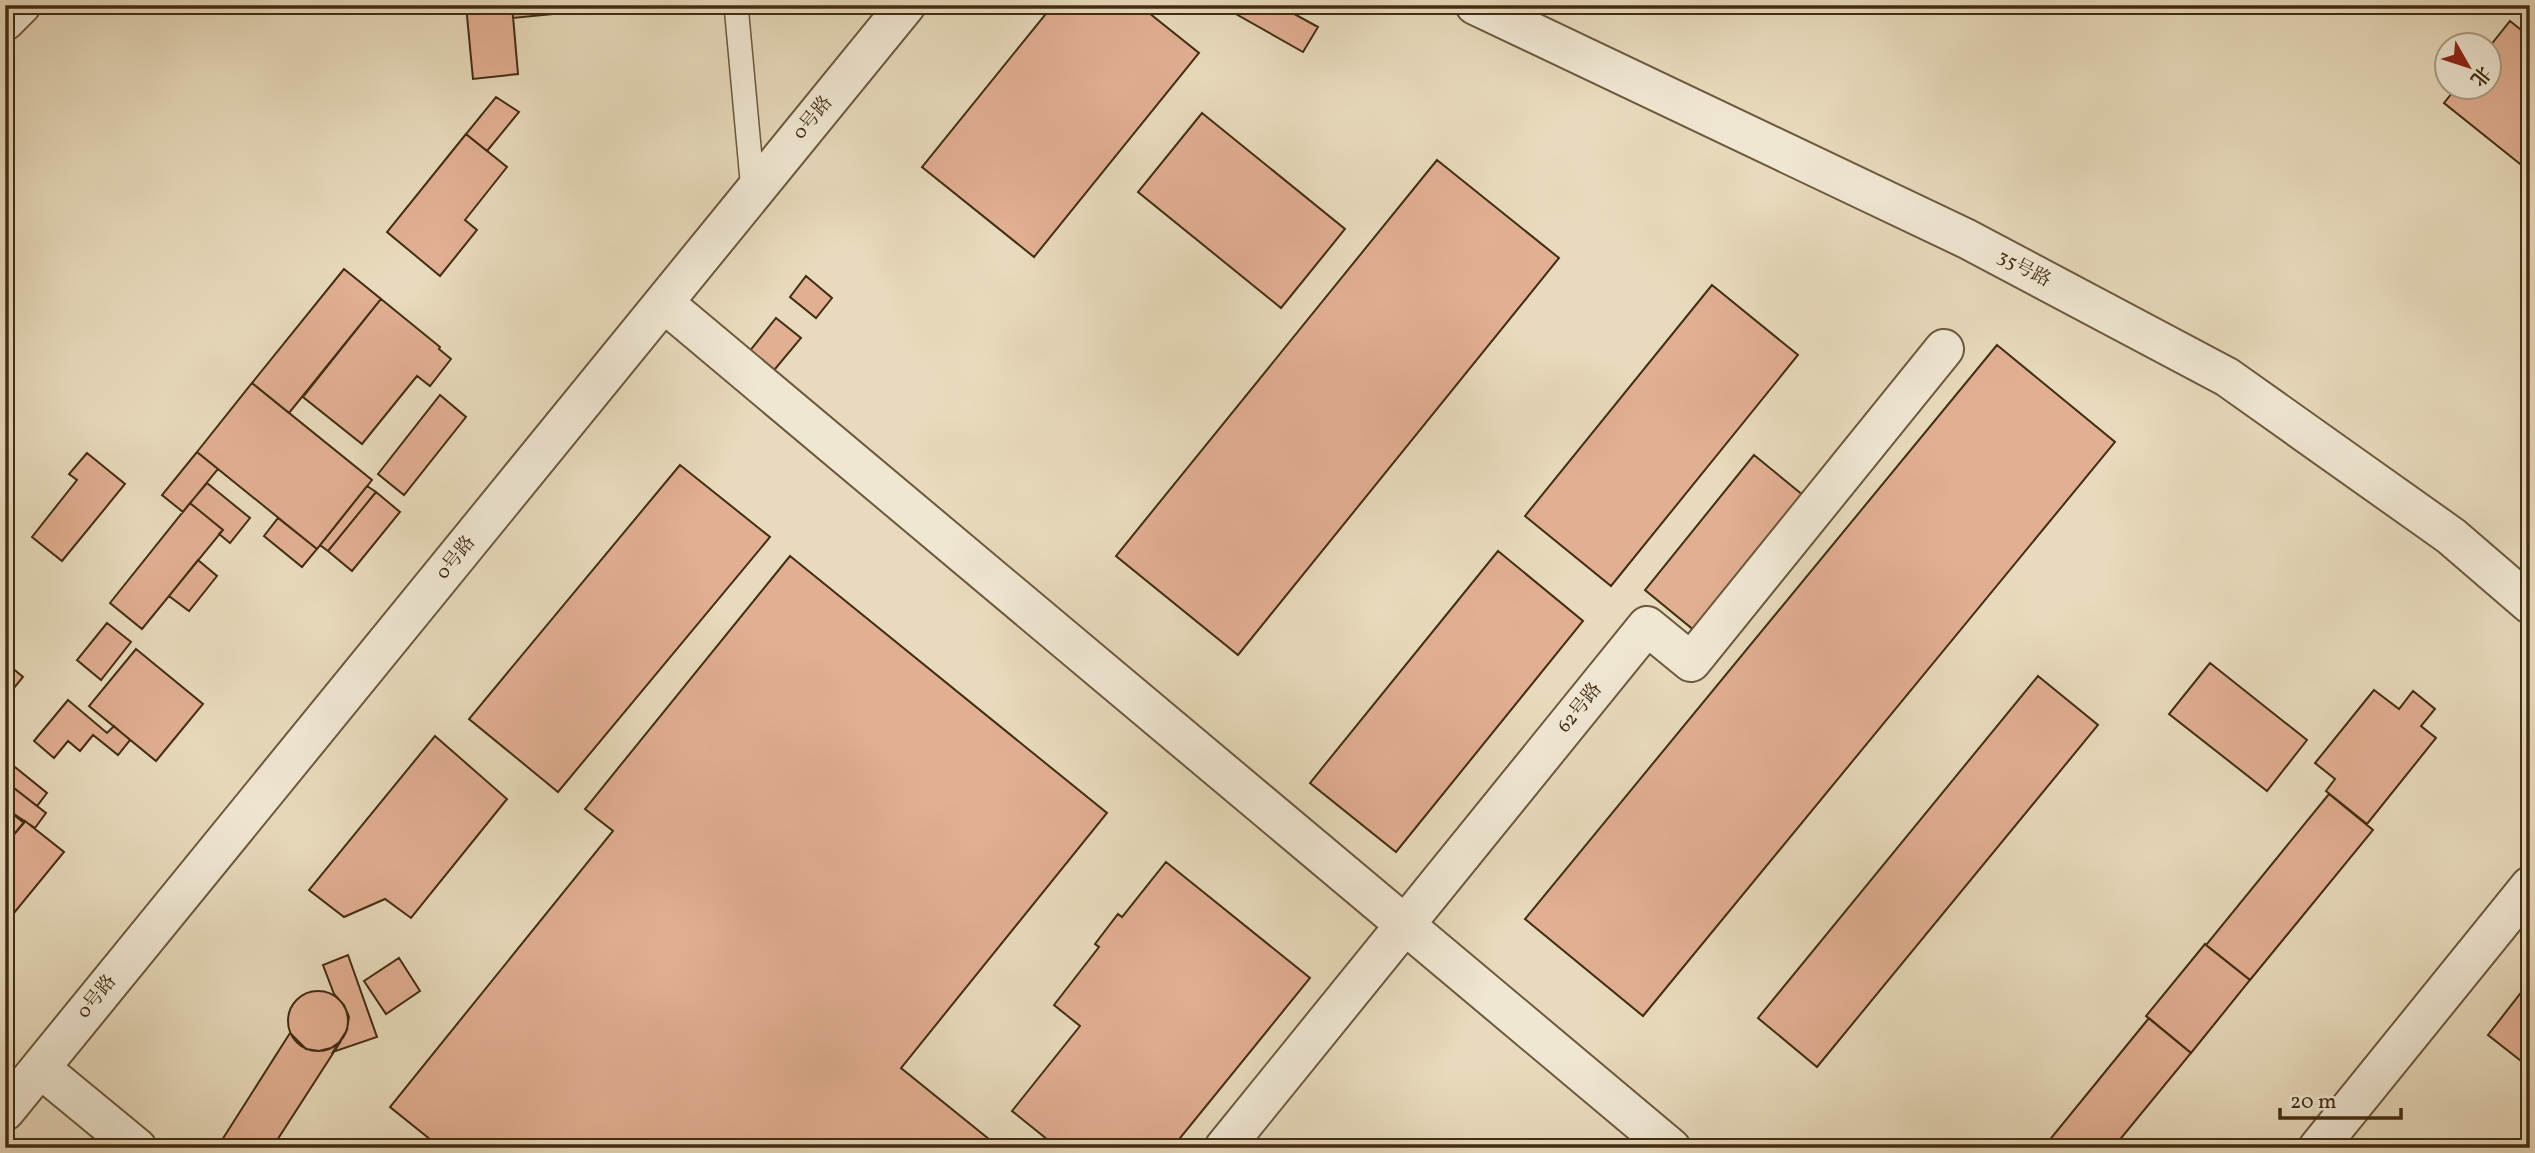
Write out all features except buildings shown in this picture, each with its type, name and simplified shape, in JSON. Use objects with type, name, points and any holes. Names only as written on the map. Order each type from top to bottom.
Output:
[{"type":"street","points":[[5,21],[21,5]]},
{"type":"street","name":"0号路","points":[[5,1111],[906,5]]},
{"type":"street","name":"35号路","points":[[1475,5],[1967,239],[2227,377],[2451,536],[2530,604]]},
{"type":"street","points":[[664,303],[1671,1148]]},
{"type":"street","name":"62号路","points":[[1224,1148],[1647,626],[1691,662],[1944,349]]},
{"type":"street","points":[[2318,1148],[2530,886]]},
{"type":"street","points":[[40,1068],[137,1148]]},
{"type":"lane","points":[[736,5],[752,191]]}]
